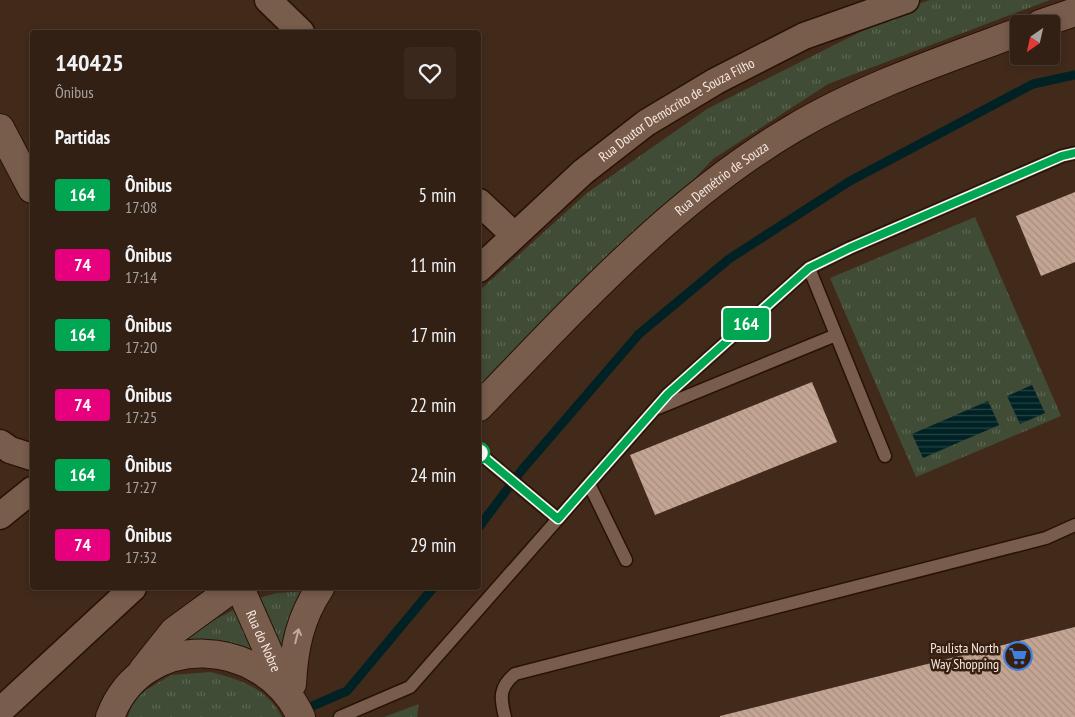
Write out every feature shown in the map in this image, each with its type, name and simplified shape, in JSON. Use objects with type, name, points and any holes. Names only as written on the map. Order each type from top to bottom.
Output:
[{"type":"main road","points":[[1060,17],[1075,12]]},
{"type":"main road","name":"Rua Demétrio de Souza","points":[[481,405],[588,294],[658,228],[703,190],[751,154],[795,127],[847,100],[941,60],[1010,35]]},
{"type":"main road","points":[[0,128],[30,185]]},
{"type":"main road","points":[[108,713],[174,631],[199,590]]},
{"type":"main road","points":[[174,631],[231,590]]},
{"type":"main road","name":"Rua do Nobre","points":[[241,590],[292,698]]},
{"type":"main road","points":[[292,698],[298,630],[319,590]]},
{"type":"main road","points":[[137,677],[157,664],[180,656],[203,653],[227,656],[250,663],[270,676],[292,698]]},
{"type":"street","points":[[268,0],[300,30]]},
{"type":"street","name":"Rua Doutor Demócrito de Souza Filho","points":[[481,267],[583,172],[646,123],[716,81],[804,36],[844,10],[906,0]]},
{"type":"street","points":[[481,204],[514,235]]},
{"type":"street","points":[[0,443],[15,452],[30,456]]},
{"type":"street","points":[[0,516],[30,492]]},
{"type":"street","points":[[0,711],[131,590]]},
{"type":"lane","points":[[340,717],[410,687],[668,394],[809,268],[850,248],[1062,156],[1075,153]]},
{"type":"lane","points":[[809,268],[885,456]]},
{"type":"lane","points":[[654,410],[836,335]]},
{"type":"lane","points":[[481,455],[558,519]]},
{"type":"lane","points":[[589,484],[626,560]]},
{"type":"lane","points":[[505,717],[500,699],[502,688],[515,674],[1046,538],[1075,525]]},
{"type":"green space","points":[[930,0],[1050,0],[828,84],[713,159],[481,405],[481,289],[587,193],[707,109],[912,6]]},
{"type":"green space","points":[[975,217],[1061,416],[916,477],[830,278]]},
{"type":"green space","points":[[324,590],[296,673],[253,600],[276,593]]},
{"type":"green space","points":[[247,603],[295,686],[244,661],[158,665],[189,633]]},
{"type":"green space","points":[[211,672],[243,682],[261,692],[276,707],[282,717],[128,717],[134,697],[171,675]]},
{"type":"green space","points":[[419,704],[417,717],[384,717]]},
{"type":"water","points":[[1032,385],[1045,413],[1020,424],[1007,396]]},
{"type":"water","points":[[988,401],[999,425],[923,458],[912,434]]},
{"type":"building","points":[[1075,192],[1075,262],[1041,276],[1016,216]]},
{"type":"building","points":[[812,382],[837,442],[655,515],[630,455]]},
{"type":"building","name":"Paulista North Way Shopping","points":[[1075,627],[1075,717],[720,717],[720,716]]},
{"type":"waterway","points":[[481,524],[521,471],[639,334],[729,259],[850,181],[1033,84],[1075,75]]},
{"type":"waterway","points":[[301,711],[347,691],[431,590]]},
{"type":"bus line","name":"164","points":[[481,455],[558,519],[668,394],[809,268],[850,248],[1062,156],[1075,153]]},
{"type":"place","name":"Paulista North Way Shopping","points":[[1018,656]]}]
